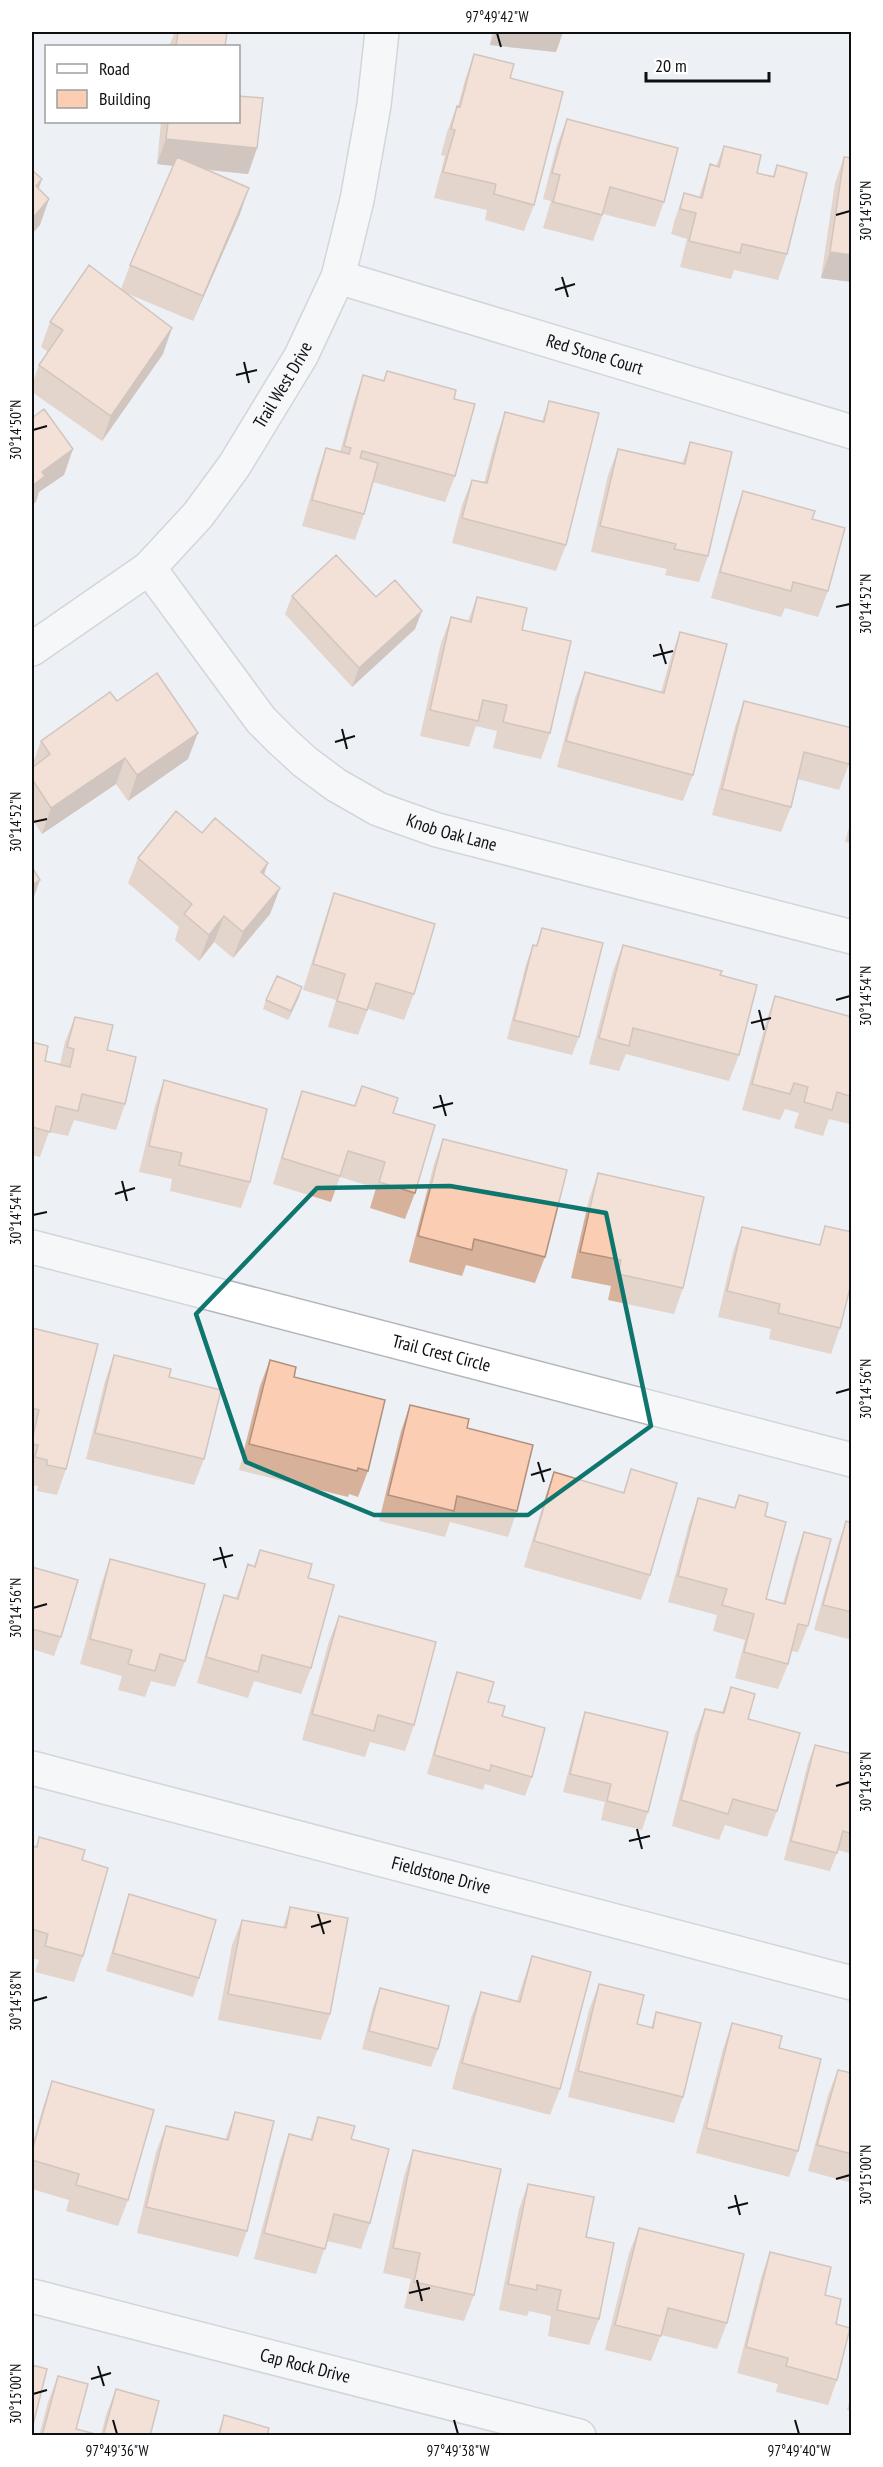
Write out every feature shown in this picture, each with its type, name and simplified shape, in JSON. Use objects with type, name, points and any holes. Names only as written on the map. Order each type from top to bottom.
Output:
[{"type":"street","name":"Trail West Drive","points":[[32,650],[148,567],[198,515],[234,466],[301,356],[338,277],[357,200],[370,126],[382,32]]},
{"type":"street","name":"Red Stone Court","points":[[338,277],[852,432]]},
{"type":"street","name":"Knob Oak Lane","points":[[148,567],[261,720],[305,762],[378,809],[437,830],[852,937]]},
{"type":"street","name":"Trail Crest Circle","points":[[32,1247],[852,1460]]},
{"type":"street","name":"Fieldstone Drive","points":[[32,1768],[852,1983]]},
{"type":"street","name":"Cap Rock Drive","points":[[32,2296],[579,2436]]},
{"type":"highlighted area","points":[[450,1186],[606,1213],[651,1426],[528,1515],[374,1515],[246,1462],[196,1314],[317,1188]]},
{"type":"building","points":[[178,32],[227,32],[225,45],[176,45]]},
{"type":"building","points":[[474,54],[514,64],[510,78],[563,92],[534,205],[494,194],[496,184],[443,172],[455,130],[451,129],[457,106],[460,107]]},
{"type":"building","points":[[240,96],[263,98],[257,148],[166,139],[168,123],[240,123]]},
{"type":"building","points":[[567,119],[678,148],[664,202],[610,187],[602,215],[553,202],[560,175],[552,173]]},
{"type":"building","points":[[724,146],[761,155],[757,173],[774,177],[777,165],[807,173],[787,254],[742,244],[740,253],[689,241],[696,213],[680,209],[684,193],[702,198],[710,164],[719,167]]},
{"type":"building","points":[[177,157],[249,188],[203,296],[130,265]]},
{"type":"building","points":[[844,157],[852,158],[852,255],[830,252]]},
{"type":"building","points":[[32,170],[42,179],[36,186],[49,199],[32,219]]},
{"type":"building","points":[[89,265],[172,328],[111,416],[39,365],[63,330],[50,322]]},
{"type":"building","points":[[387,371],[456,390],[454,399],[475,404],[455,476],[362,451],[360,458],[378,463],[364,514],[312,500],[326,448],[349,454],[351,448],[344,446],[363,375],[384,381]]},
{"type":"building","points":[[549,401],[599,413],[566,545],[462,518],[472,480],[487,483],[505,412],[544,422]]},
{"type":"building","points":[[44,409],[73,449],[42,472],[45,476],[32,486],[32,418]]},
{"type":"building","points":[[690,442],[732,452],[708,556],[674,549],[676,544],[600,526],[618,449],[685,464]]},
{"type":"building","points":[[743,491],[815,511],[812,519],[845,528],[828,591],[793,582],[791,591],[720,572]]},
{"type":"building","points":[[336,555],[376,597],[395,580],[422,611],[359,668],[292,596]]},
{"type":"building","points":[[477,597],[527,608],[522,630],[571,641],[550,733],[503,722],[507,705],[483,700],[478,721],[430,710],[451,617],[471,622]]},
{"type":"building","points":[[680,632],[727,644],[693,775],[566,741],[585,672],[664,693]]},
{"type":"building","points":[[157,673],[198,733],[137,775],[125,758],[51,808],[32,779],[32,768],[50,754],[41,741],[110,692],[117,701]]},
{"type":"building","points":[[744,701],[852,728],[852,753],[849,764],[804,752],[791,807],[722,789]]},
{"type":"building","points":[[176,811],[202,833],[215,818],[268,863],[261,872],[280,888],[243,932],[224,916],[209,935],[184,914],[192,904],[138,858]]},
{"type":"building","points":[[32,867],[40,880],[32,885]]},
{"type":"building","points":[[334,893],[435,924],[414,994],[376,983],[367,1010],[337,1001],[345,974],[313,964]]},
{"type":"building","points":[[542,928],[603,943],[579,1037],[514,1020],[533,945],[537,946]]},
{"type":"building","points":[[623,945],[722,971],[720,975],[757,985],[739,1055],[633,1028],[629,1046],[599,1038]]},
{"type":"building","points":[[277,976],[302,987],[291,1011],[266,1000]]},
{"type":"building","points":[[775,996],[852,1017],[852,1097],[837,1092],[832,1110],[804,1102],[808,1087],[794,1083],[790,1094],[752,1084]]},
{"type":"building","points":[[75,1017],[113,1025],[107,1050],[136,1057],[125,1104],[82,1094],[78,1111],[56,1106],[50,1132],[32,1127],[32,1042],[48,1046],[45,1061],[70,1067],[74,1049],[67,1047]]},
{"type":"building","points":[[164,1080],[267,1109],[250,1182],[179,1165],[182,1153],[149,1146]]},
{"type":"building","points":[[362,1086],[398,1098],[393,1113],[435,1125],[415,1193],[379,1182],[385,1162],[348,1151],[340,1176],[282,1158],[302,1091],[355,1106]]},
{"type":"building","points":[[443,1139],[567,1170],[545,1257],[474,1239],[472,1250],[418,1236]]},
{"type":"building","points":[[598,1173],[704,1197],[683,1288],[618,1274],[621,1260],[580,1252]]},
{"type":"building","points":[[825,1226],[852,1232],[852,1280],[840,1328],[778,1313],[780,1304],[727,1291],[742,1227],[820,1245]]},
{"type":"building","points":[[32,1328],[98,1344],[66,1469],[47,1465],[47,1460],[35,1457],[38,1445],[32,1444],[32,1440],[39,1410],[32,1408]]},
{"type":"building","points":[[114,1355],[171,1369],[169,1377],[221,1390],[204,1459],[95,1433]]},
{"type":"building","points":[[270,1360],[296,1367],[294,1377],[385,1400],[368,1471],[358,1468],[357,1471],[249,1444]]},
{"type":"building","points":[[410,1405],[469,1419],[467,1428],[533,1445],[517,1511],[457,1496],[454,1511],[388,1495]]},
{"type":"building","points":[[631,1469],[677,1483],[650,1575],[534,1541],[554,1472],[624,1493]]},
{"type":"building","points":[[739,1495],[768,1503],[765,1516],[786,1522],[766,1599],[785,1604],[804,1532],[831,1539],[808,1626],[798,1624],[788,1664],[744,1652],[754,1614],[722,1605],[727,1589],[678,1576],[698,1498],[735,1508]]},
{"type":"building","points":[[846,1521],[852,1523],[852,1612],[823,1605]]},
{"type":"building","points":[[260,1550],[312,1564],[308,1578],[334,1585],[311,1668],[262,1655],[258,1672],[206,1657],[224,1595],[238,1599],[248,1564],[255,1567]]},
{"type":"building","points":[[110,1559],[205,1584],[185,1661],[160,1654],[155,1671],[128,1664],[132,1650],[90,1639]]},
{"type":"building","points":[[32,1567],[78,1580],[61,1637],[32,1629]]},
{"type":"building","points":[[339,1616],[436,1642],[414,1725],[378,1715],[374,1731],[312,1714]]},
{"type":"building","points":[[457,1672],[494,1682],[488,1702],[505,1706],[502,1716],[545,1728],[532,1777],[491,1765],[490,1771],[434,1755]]},
{"type":"building","points":[[731,1687],[755,1694],[748,1719],[800,1733],[777,1811],[733,1799],[728,1814],[681,1800],[705,1709],[724,1713]]},
{"type":"building","points":[[585,1712],[668,1732],[648,1812],[607,1801],[611,1784],[570,1774]]},
{"type":"building","points":[[815,1745],[852,1754],[852,1834],[843,1831],[837,1853],[791,1841]]},
{"type":"building","points":[[39,1837],[85,1850],[82,1860],[108,1868],[83,1956],[45,1946],[48,1934],[32,1929],[32,1846],[37,1847]]},
{"type":"building","points":[[129,1894],[216,1920],[199,1978],[113,1953]]},
{"type":"building","points":[[290,1907],[348,1918],[330,2014],[228,1994],[242,1920],[286,1928]]},
{"type":"building","points":[[532,1956],[591,1972],[560,2089],[462,2063],[481,1992],[520,2002]]},
{"type":"building","points":[[599,1984],[644,1995],[637,2024],[653,2028],[656,2012],[701,2023],[683,2097],[578,2071]]},
{"type":"building","points":[[380,1988],[449,2006],[438,2049],[369,2031]]},
{"type":"building","points":[[732,2023],[782,2036],[779,2048],[821,2059],[798,2151],[706,2128]]},
{"type":"building","points":[[838,2070],[852,2073],[852,2154],[817,2145]]},
{"type":"building","points":[[52,2081],[154,2110],[128,2200],[76,2185],[79,2174],[32,2160],[32,2151]]},
{"type":"building","points":[[235,2112],[274,2121],[247,2231],[146,2207],[166,2126],[228,2140]]},
{"type":"building","points":[[318,2117],[355,2126],[351,2139],[389,2149],[370,2223],[334,2214],[325,2249],[264,2233],[289,2134],[312,2140]]},
{"type":"building","points":[[413,2150],[501,2169],[474,2295],[414,2282],[420,2253],[393,2248]]},
{"type":"building","points":[[528,2184],[594,2197],[586,2237],[614,2243],[599,2319],[557,2310],[561,2290],[537,2285],[537,2290],[508,2284]]},
{"type":"building","points":[[639,2228],[744,2254],[727,2323],[668,2308],[661,2336],[615,2325]]},
{"type":"building","points":[[770,2252],[831,2267],[825,2295],[841,2299],[836,2324],[850,2328],[837,2380],[786,2366],[788,2358],[746,2347]]},
{"type":"building","points":[[32,2365],[47,2369],[32,2429]]},
{"type":"building","points":[[58,2376],[88,2384],[76,2429],[103,2436],[42,2436]]},
{"type":"building","points":[[116,2389],[159,2401],[150,2436],[103,2436]]},
{"type":"building","points":[[224,2415],[269,2428],[267,2436],[219,2436]]}]
